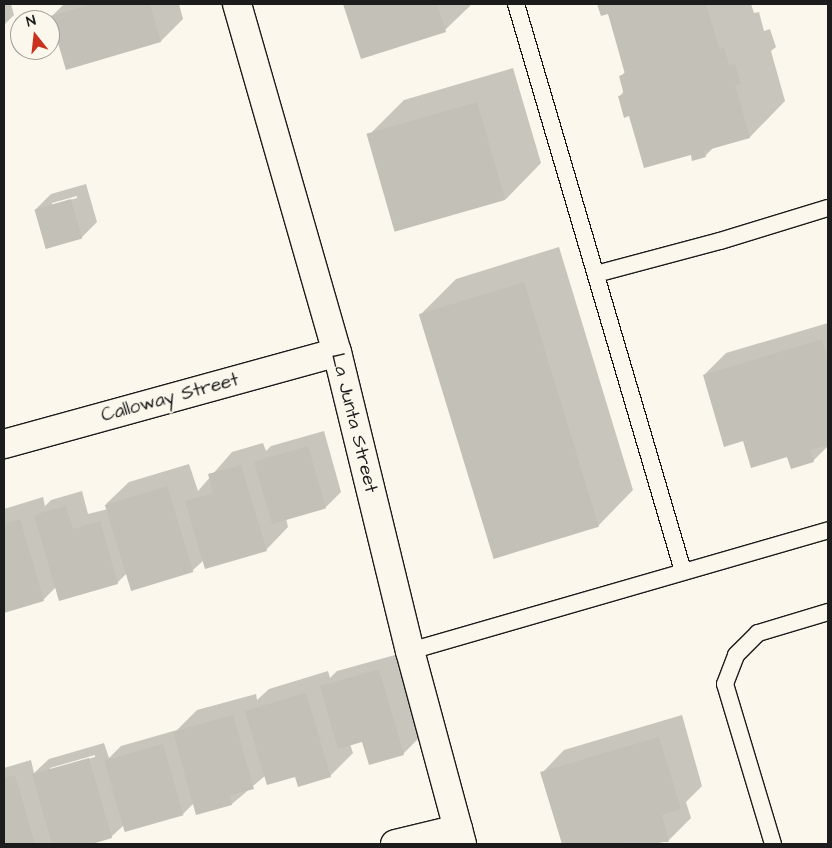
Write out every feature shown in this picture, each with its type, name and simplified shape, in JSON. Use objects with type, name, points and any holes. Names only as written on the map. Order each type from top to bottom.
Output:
[{"type":"street","name":"La Junta Street","points":[[237,4],[337,352],[410,651],[460,837]]},
{"type":"street","name":"Calloway Street","points":[[4,444],[337,352]]},
{"type":"street","points":[[395,844],[460,837]]},
{"type":"lane","points":[[516,4],[683,571]]},
{"type":"lane","points":[[596,274],[720,241],[828,208]]},
{"type":"lane","points":[[410,651],[828,530]]},
{"type":"lane","points":[[772,844],[725,684],[736,655],[758,633],[828,612]]},
{"type":"building","points":[[92,4],[150,4],[161,42],[66,70],[60,50],[60,13]]},
{"type":"building","points":[[343,4],[437,4],[446,32],[361,59]]},
{"type":"building","points":[[597,4],[706,4],[719,48],[724,47],[729,65],[735,64],[741,84],[735,85],[750,138],[704,151],[706,157],[692,161],[691,155],[644,168],[629,116],[624,118],[618,96],[624,95],[619,76],[625,74],[608,14],[601,16]]},
{"type":"building","points":[[477,102],[505,200],[395,232],[366,134]]},
{"type":"building","points":[[71,199],[82,238],[46,249],[34,209]]},
{"type":"building","points":[[524,282],[599,527],[494,559],[419,314]]},
{"type":"building","points":[[822,339],[828,360],[828,445],[810,450],[814,462],[791,469],[787,457],[751,468],[743,441],[724,447],[703,375]]},
{"type":"building","points":[[308,446],[326,508],[272,524],[254,461]]},
{"type":"building","points":[[241,465],[267,551],[205,569],[185,501],[213,493],[208,474]]},
{"type":"building","points":[[167,486],[193,572],[131,591],[105,505]]},
{"type":"building","points":[[66,506],[73,529],[100,521],[118,584],[59,601],[34,515]]},
{"type":"building","points":[[20,519],[44,601],[4,613],[4,524]]},
{"type":"building","points":[[379,669],[404,755],[369,765],[362,742],[338,749],[320,686]]},
{"type":"building","points":[[306,693],[331,777],[298,787],[295,777],[267,785],[245,711]]},
{"type":"building","points":[[233,715],[254,789],[230,795],[232,805],[196,815],[173,732]]},
{"type":"building","points":[[659,737],[681,809],[662,815],[669,842],[562,844],[540,772]]},
{"type":"building","points":[[163,744],[183,815],[125,832],[104,761]]},
{"type":"building","points":[[89,758],[112,838],[92,844],[52,844],[32,774]]},
{"type":"building","points":[[15,775],[35,844],[4,844],[4,778]]}]
